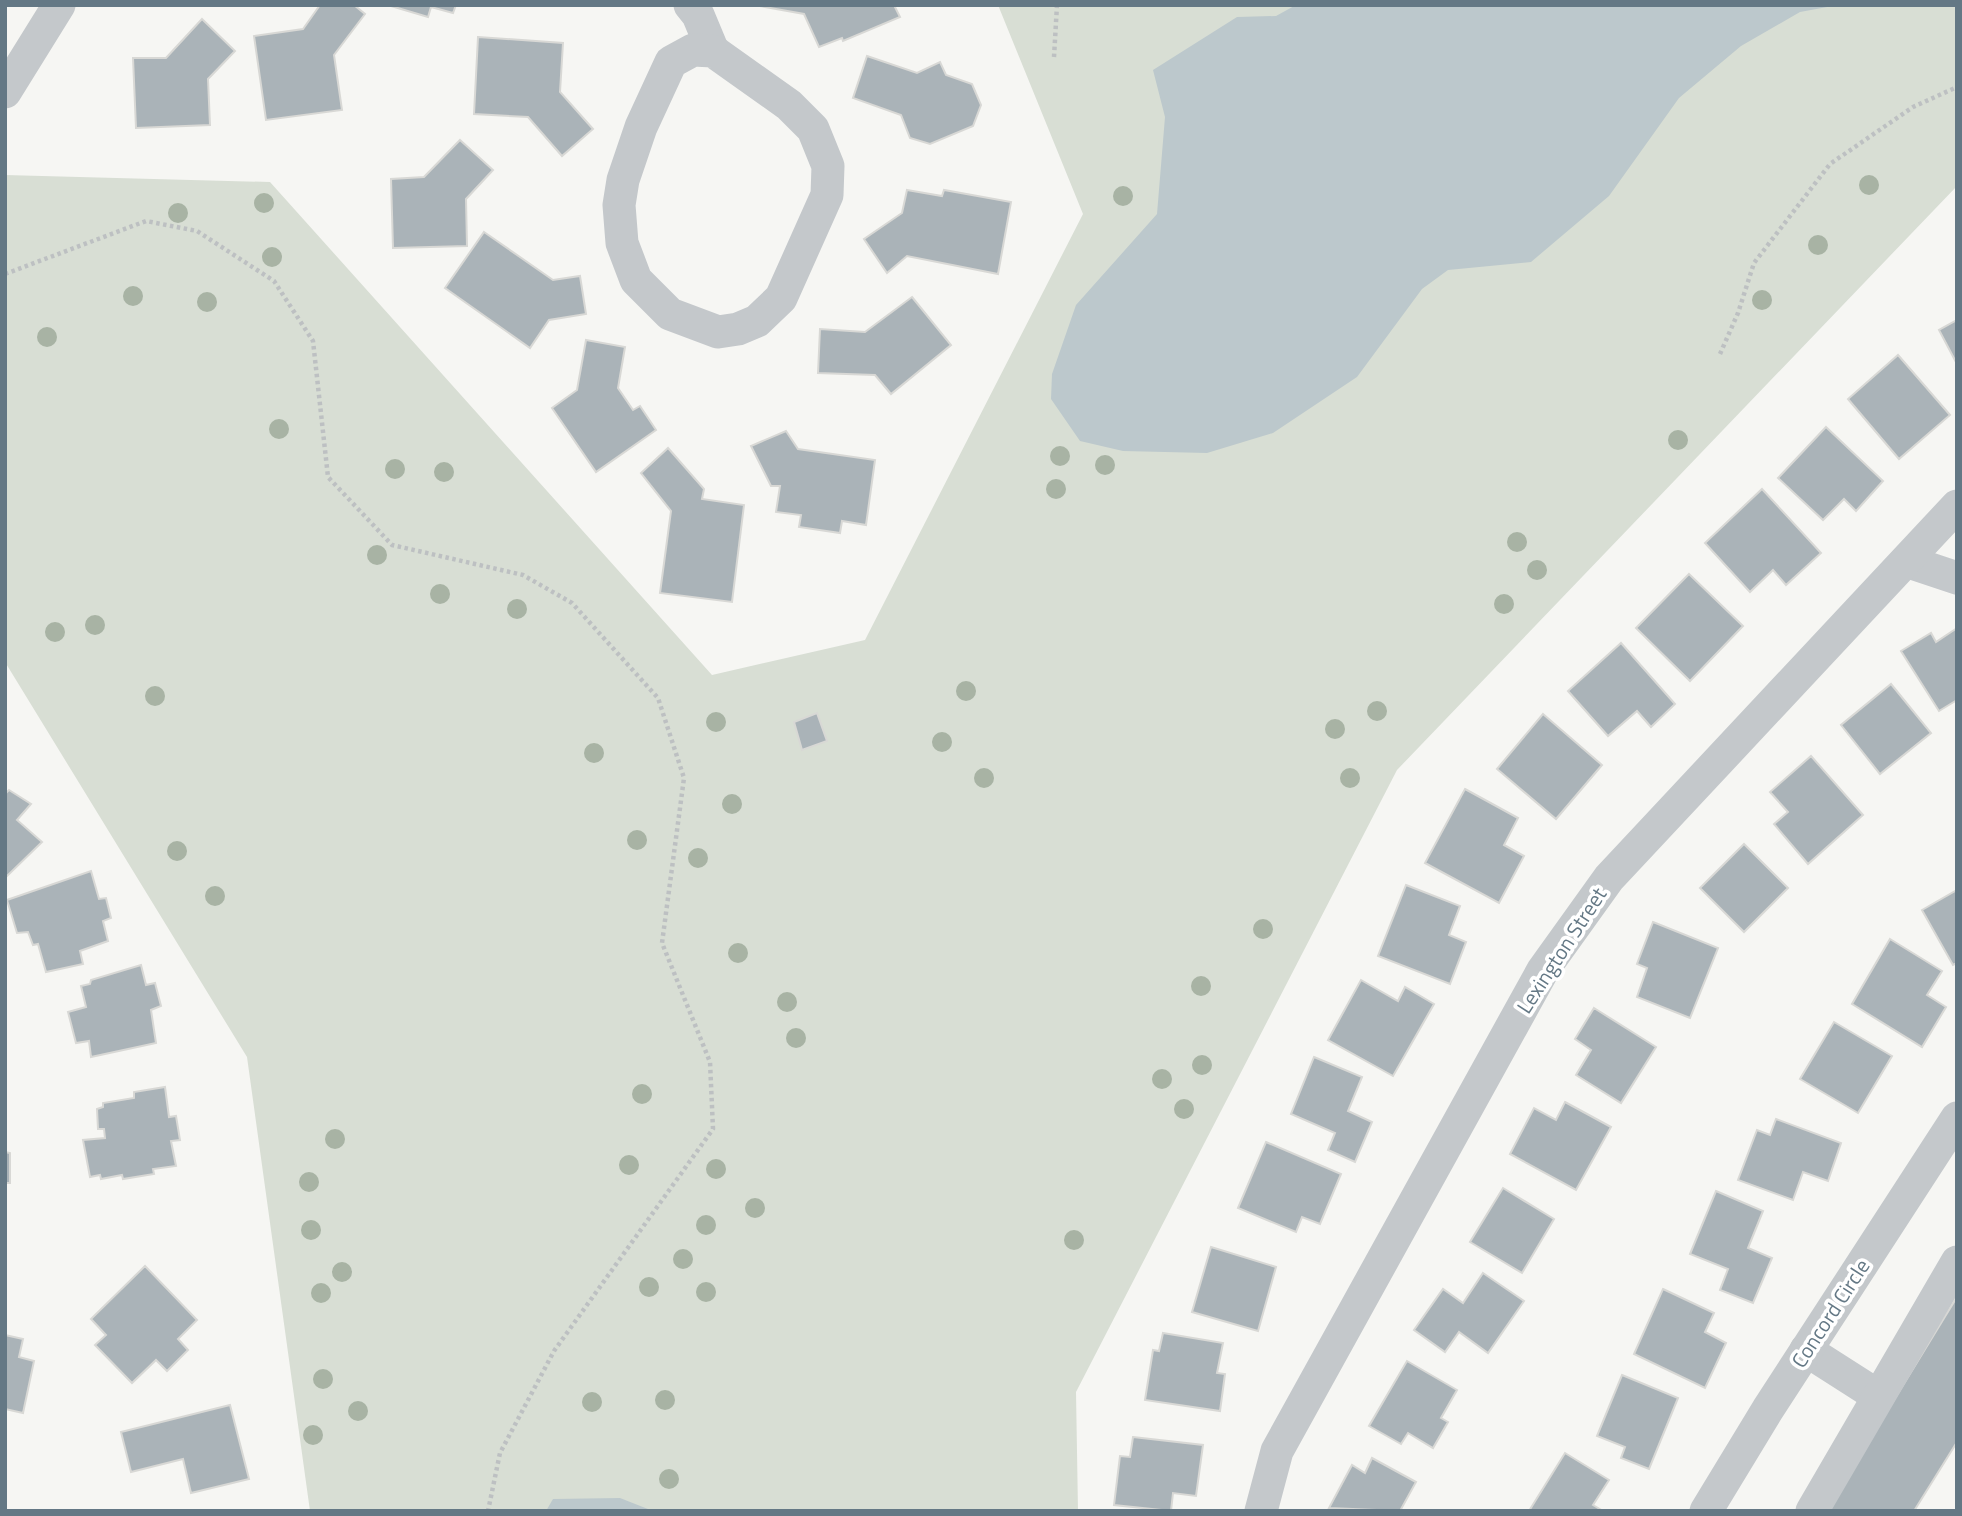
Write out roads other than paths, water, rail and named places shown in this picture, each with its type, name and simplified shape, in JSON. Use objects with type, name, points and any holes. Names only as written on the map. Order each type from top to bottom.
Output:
[{"type":"street","points":[[5,92],[60,5]]},
{"type":"street","points":[[690,5],[698,16],[713,51],[789,105],[813,129],[828,166],[827,195],[781,298],[757,321],[738,330],[718,332],[670,314],[636,280],[622,243],[619,205],[623,180],[641,127],[671,62],[693,50],[713,51]]},
{"type":"street","name":"Lexington Street","points":[[1261,1511],[1277,1451],[1543,970],[1609,878],[1957,506]]},
{"type":"street","points":[[1906,561],[1957,578]]},
{"type":"street","name":"Concord Circle","points":[[1706,1511],[1806,1350],[1957,1118]]},
{"type":"street","points":[[1812,1511],[1957,1262]]},
{"type":"street","points":[[1806,1350],[1878,1396]]}]
